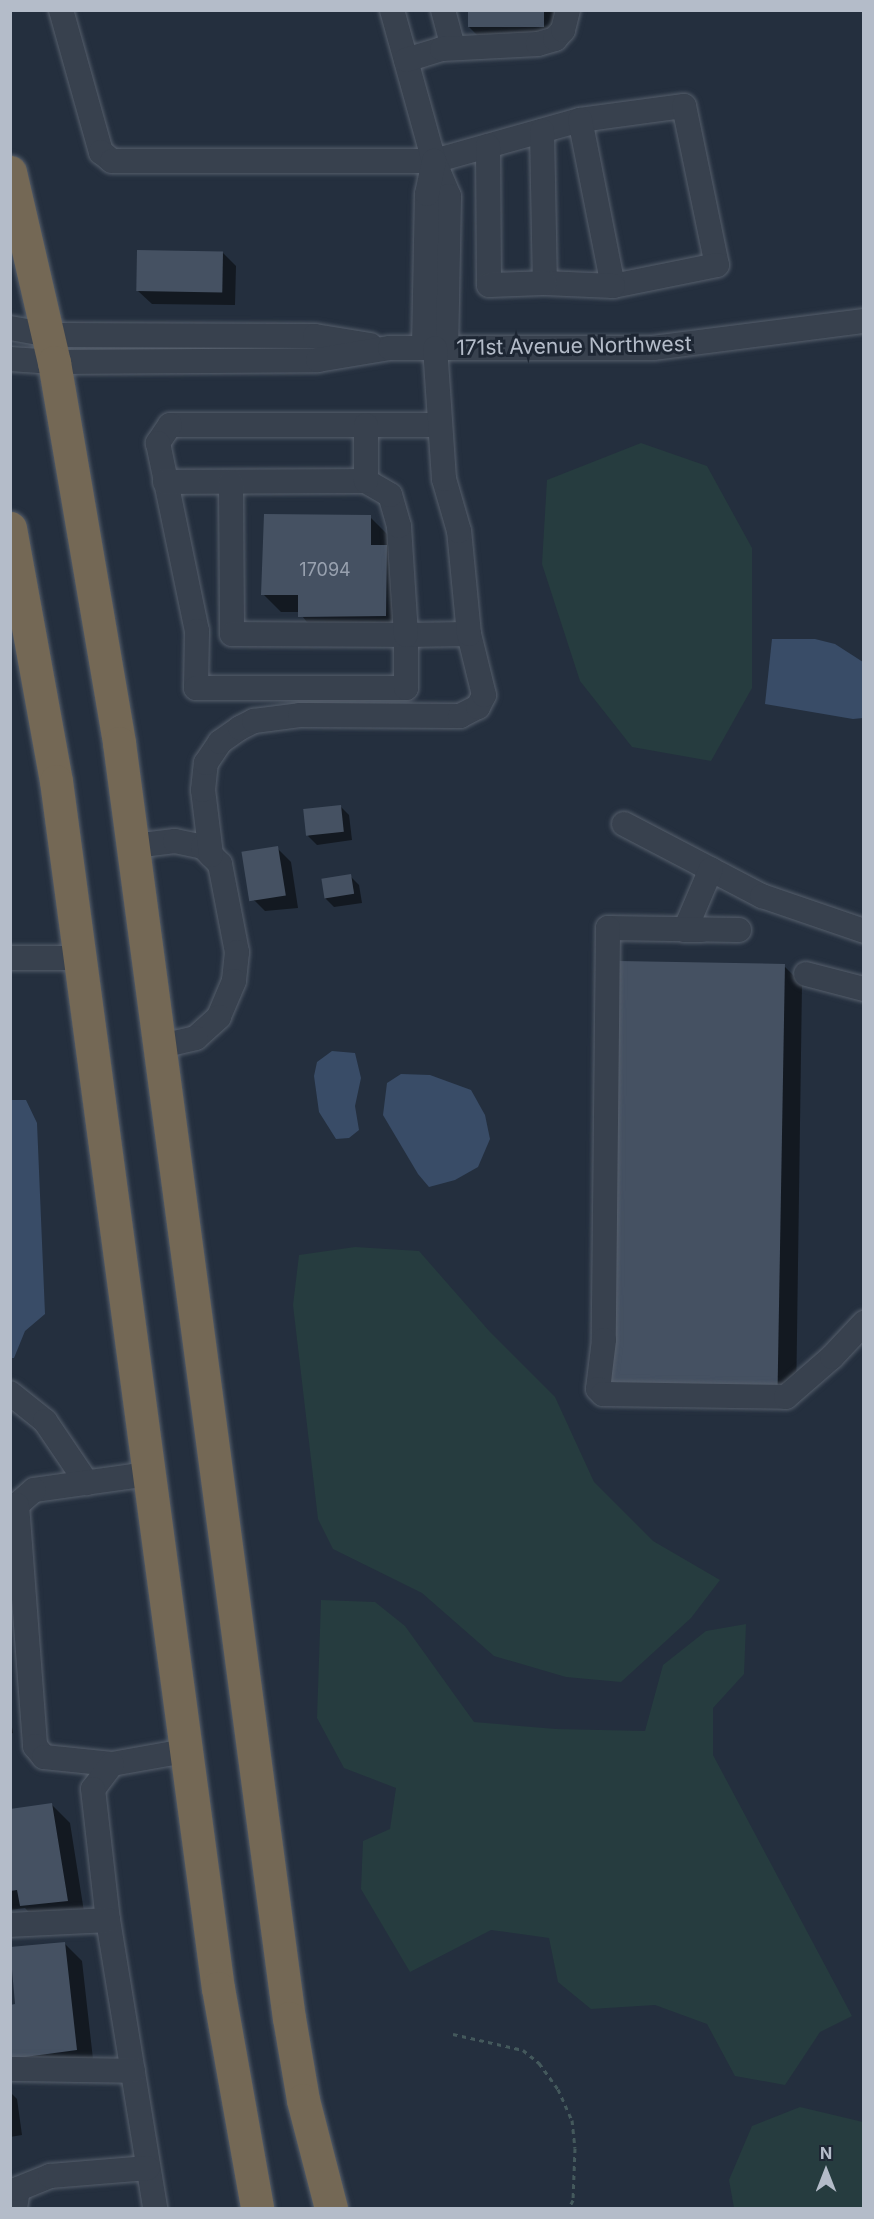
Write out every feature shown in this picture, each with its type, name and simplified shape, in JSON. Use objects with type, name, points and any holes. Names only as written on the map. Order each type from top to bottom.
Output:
[{"type":"highway","points":[[10,172],[51,349],[101,627],[134,846],[289,2018],[303,2100],[331,2208]]},
{"type":"highway","points":[[10,528],[52,758],[81,958],[218,1988],[257,2208]]},
{"type":"street","points":[[61,10],[101,152],[111,161],[434,161],[580,120],[684,106],[717,265],[613,286],[489,285],[488,146]]},
{"type":"street","points":[[211,855],[203,778],[211,752],[220,742],[254,721],[300,715],[460,716],[478,707],[484,695],[469,634],[459,531],[444,480],[439,425],[435,348],[449,196],[434,161],[392,10]]},
{"type":"street","points":[[443,10],[453,48]]},
{"type":"street","points":[[406,60],[453,48],[538,44],[555,39],[563,30],[568,10]]},
{"type":"street","points":[[580,120],[613,286]]},
{"type":"street","points":[[542,131],[545,284]]},
{"type":"street","name":"171st Avenue Northwest","points":[[10,359],[51,349],[318,360],[390,348],[653,348],[864,321]]},
{"type":"street","name":"171st Avenue Northwest","points":[[10,328],[51,349]]},
{"type":"street","points":[[165,482],[366,481],[390,495],[399,526],[406,635],[406,688],[196,688],[197,631],[165,482],[158,443],[170,425],[439,425]]},
{"type":"street","points":[[366,425],[366,481]]},
{"type":"street","points":[[231,482],[232,634]]},
{"type":"street","points":[[197,631],[232,634],[469,634]]},
{"type":"street","points":[[624,825],[762,896],[864,931]]},
{"type":"street","points":[[134,846],[175,841],[203,847],[220,864],[232,915],[237,952],[234,981],[219,1017],[196,1038],[160,1046]]},
{"type":"street","points":[[686,930],[711,869]]},
{"type":"street","points":[[739,930],[608,928],[604,1340],[598,1389],[603,1394],[786,1397],[832,1358],[864,1323]]},
{"type":"street","points":[[10,958],[81,958]]},
{"type":"street","points":[[806,974],[864,988]]},
{"type":"street","points":[[10,1393],[45,1421],[87,1483]]},
{"type":"street","points":[[148,1474],[34,1490],[17,1505],[35,1746],[44,1757],[112,1764],[185,1751]]},
{"type":"street","points":[[112,1764],[93,1789],[108,1920],[155,2208]]},
{"type":"street","points":[[10,1925],[108,1920]]},
{"type":"street","points":[[10,2068],[133,2071]]},
{"type":"street","points":[[15,2208],[18,2189],[50,2176],[148,2168]]},
{"type":"path","points":[[453,2034],[523,2050],[539,2063],[558,2089],[572,2120],[575,2148],[573,2200],[569,2208]]},
{"type":"green space","points":[[641,443],[707,466],[752,548],[752,688],[711,761],[632,747],[580,681],[542,564],[547,480]]},
{"type":"green space","points":[[355,1247],[419,1251],[490,1332],[555,1397],[594,1482],[653,1541],[720,1580],[691,1618],[621,1682],[566,1677],[494,1656],[422,1593],[333,1549],[318,1519],[293,1305],[299,1255]]},
{"type":"green space","points":[[321,1600],[375,1602],[405,1626],[474,1722],[556,1729],[645,1731],[663,1665],[706,1631],[746,1624],[744,1674],[713,1708],[713,1755],[852,2016],[820,2032],[785,2085],[735,2076],[707,2024],[655,2005],[591,2009],[558,1982],[549,1938],[491,1930],[410,1972],[361,1889],[363,1841],[390,1829],[396,1788],[344,1768],[317,1718]]},
{"type":"green space","points":[[800,2107],[863,2122],[863,2208],[734,2208],[729,2180],[752,2126]]},
{"type":"water","points":[[772,639],[815,639],[835,644],[863,662],[863,718],[853,719],[765,704]]},
{"type":"water","points":[[332,1051],[355,1053],[361,1078],[355,1106],[359,1130],[349,1138],[336,1139],[319,1112],[314,1076],[317,1062]]},
{"type":"water","points":[[401,1074],[430,1075],[471,1090],[485,1115],[490,1139],[478,1167],[455,1180],[429,1187],[418,1174],[383,1115],[387,1083]]},
{"type":"water","points":[[11,1100],[26,1100],[37,1123],[45,1314],[25,1331],[14,1358],[10,1358]]},
{"type":"building","points":[[468,10],[544,10],[544,27],[468,27]]},
{"type":"building","points":[[137,250],[223,252],[222,292],[136,291]]},
{"type":"building","points":[[264,514],[371,515],[371,545],[387,545],[386,616],[298,617],[298,595],[261,595]]},
{"type":"building","points":[[341,805],[344,832],[306,836],[303,809]]},
{"type":"building","points":[[278,846],[286,895],[249,901],[241,852]]},
{"type":"building","points":[[351,874],[354,894],[324,898],[321,879]]},
{"type":"building","points":[[619,961],[785,964],[778,1389],[612,1386]]},
{"type":"building","points":[[52,1803],[68,1901],[20,1906],[17,1890],[10,1891],[10,1809]]},
{"type":"building","points":[[65,1942],[77,2050],[10,2059],[10,2005],[15,2004],[10,1947]]}]
